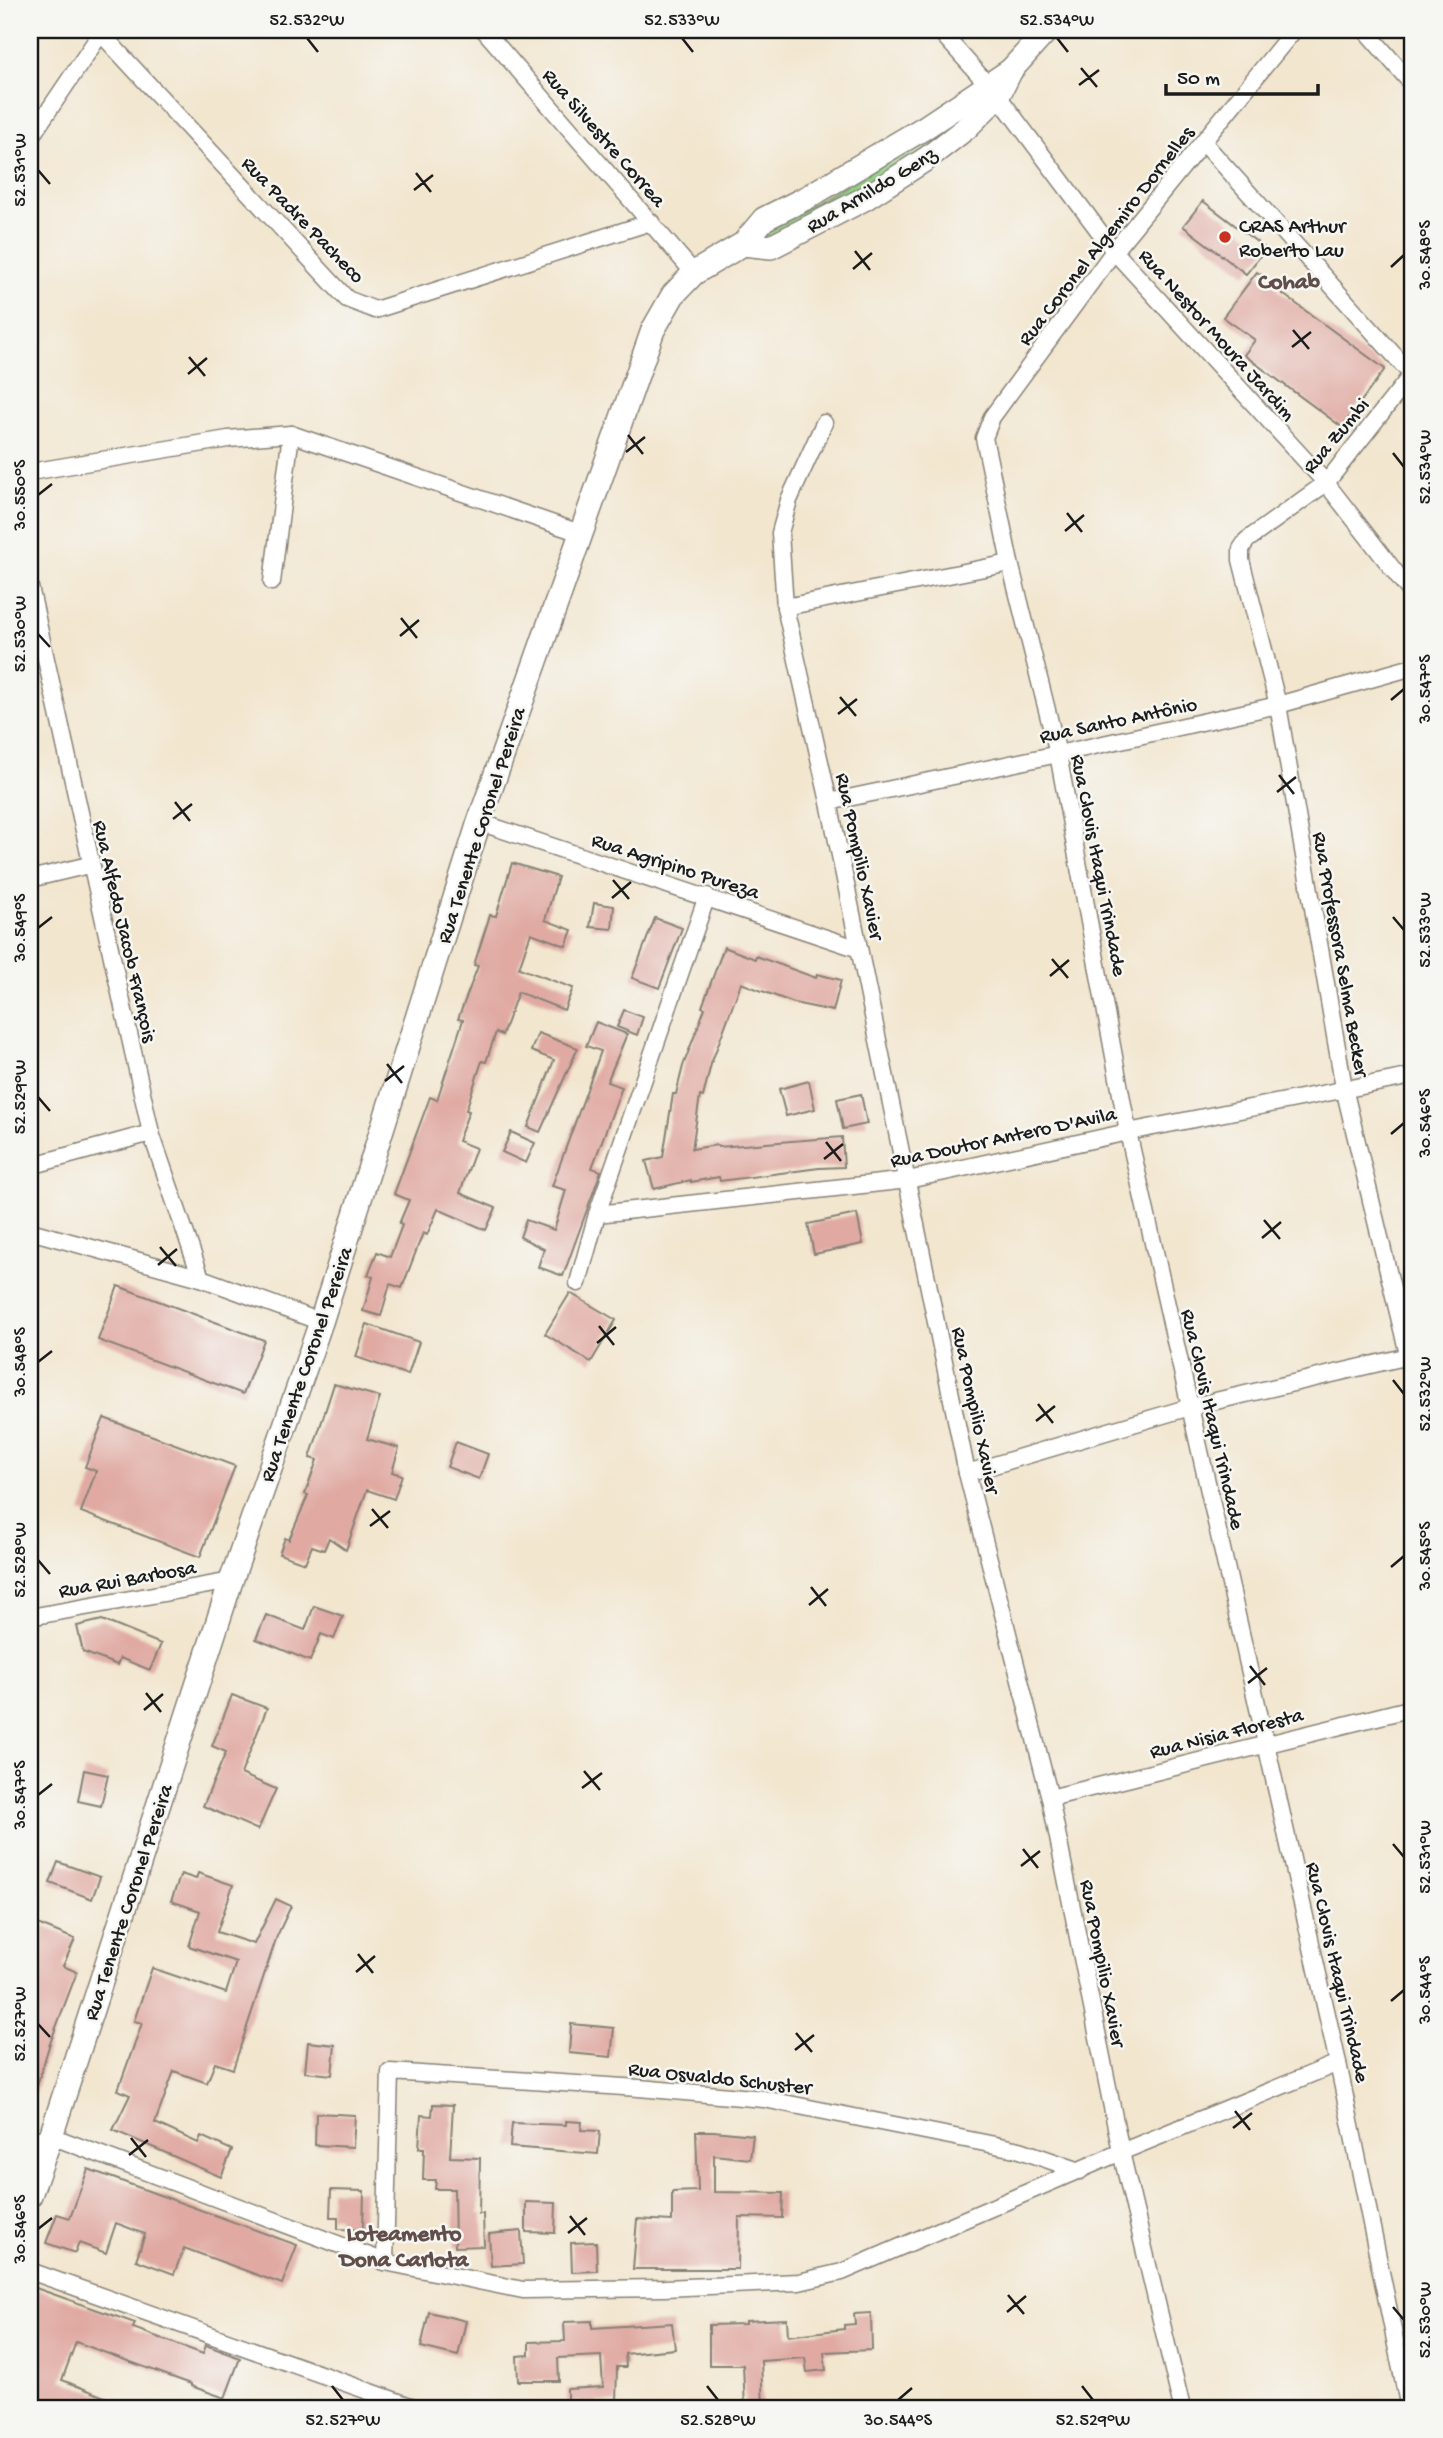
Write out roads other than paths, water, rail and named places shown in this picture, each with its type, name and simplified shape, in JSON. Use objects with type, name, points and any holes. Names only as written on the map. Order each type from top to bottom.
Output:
[{"type":"main road","name":"Rua Arnildo Genz","points":[[694,273],[743,244],[764,219],[806,198],[992,91],[1047,30]]},
{"type":"main road","name":"Rua Tenente Coronel Pereira","points":[[30,2195],[40,2139],[321,1322],[479,822],[653,330],[673,295],[694,273]]},
{"type":"street","name":"Rua Silvestre Correa","points":[[484,30],[694,273]]},
{"type":"street","name":"Rua Nestor Moura Jardim","points":[[939,30],[992,91],[1114,251],[1326,483],[1413,595]]},
{"type":"street","name":"Rua Coronel Algemiro Dornelles","points":[[984,438],[992,417],[1114,251],[1294,30]]},
{"type":"street","points":[[1365,30],[1413,85]]},
{"type":"street","name":"Rua Padre Pacheco","points":[[100,31],[346,299],[375,310],[651,222]]},
{"type":"street","points":[[30,138],[100,31]]},
{"type":"street","points":[[1203,142],[1413,374]]},
{"type":"street","name":"Rua Zumbi","points":[[1247,540],[1326,483],[1413,374]]},
{"type":"street","name":"Rua Pompilio Xavier","points":[[824,423],[789,500],[780,533],[785,607],[829,802],[967,1473],[1050,1798],[1121,2152],[1182,2408]]},
{"type":"street","points":[[30,472],[228,439],[291,434],[580,533]]},
{"type":"street","points":[[272,582],[291,434]]},
{"type":"street","name":"Rua Clovis Itaqui Trindade","points":[[984,438],[1010,563],[1058,754],[1128,1132],[1338,2063],[1409,2408]]},
{"type":"street","name":"Rua Professora Selma Becker","points":[[1247,540],[1241,549],[1241,560],[1278,705],[1344,1088],[1413,1375]]},
{"type":"street","points":[[785,607],[1010,563]]},
{"type":"street","name":"Rua Alfedo Jacob François","points":[[30,587],[89,865],[151,1133],[201,1278]]},
{"type":"street","name":"Rua Santo Antônio","points":[[829,802],[1278,705],[1413,667]]},
{"type":"street","name":"Rua Agripino Pureza","points":[[479,822],[859,949]]},
{"type":"street","points":[[30,879],[89,865]]},
{"type":"street","points":[[578,1283],[597,1214],[707,896]]},
{"type":"street","name":"Rua Doutor Antero D'Avila","points":[[597,1214],[908,1180],[1128,1132],[1413,1076]]},
{"type":"street","points":[[30,1166],[151,1133]]},
{"type":"street","points":[[30,1231],[201,1278],[321,1322]]},
{"type":"street","points":[[967,1473],[1190,1408],[1409,1356]]},
{"type":"street","name":"Rua Rui Barbosa","points":[[30,1617],[231,1581]]},
{"type":"street","name":"Rua Nisia Floresta","points":[[1050,1798],[1413,1708]]},
{"type":"street","points":[[40,2139],[385,2262],[523,2290],[799,2282],[842,2272],[1121,2152],[1338,2063]]},
{"type":"street","name":"Rua Osvaldo Schuster","points":[[385,2262],[390,2072],[764,2099],[1020,2150],[1080,2171]]},
{"type":"street","points":[[30,2272],[416,2408]]},
{"type":"place","name":"CRAS Arthur Roberto Lau","points":[[1225,237]]},
{"type":"district","name":"Cohab","points":[[1289,280]]},
{"type":"district","name":"Loteamento Dona Carlota","points":[[404,2245]]}]
